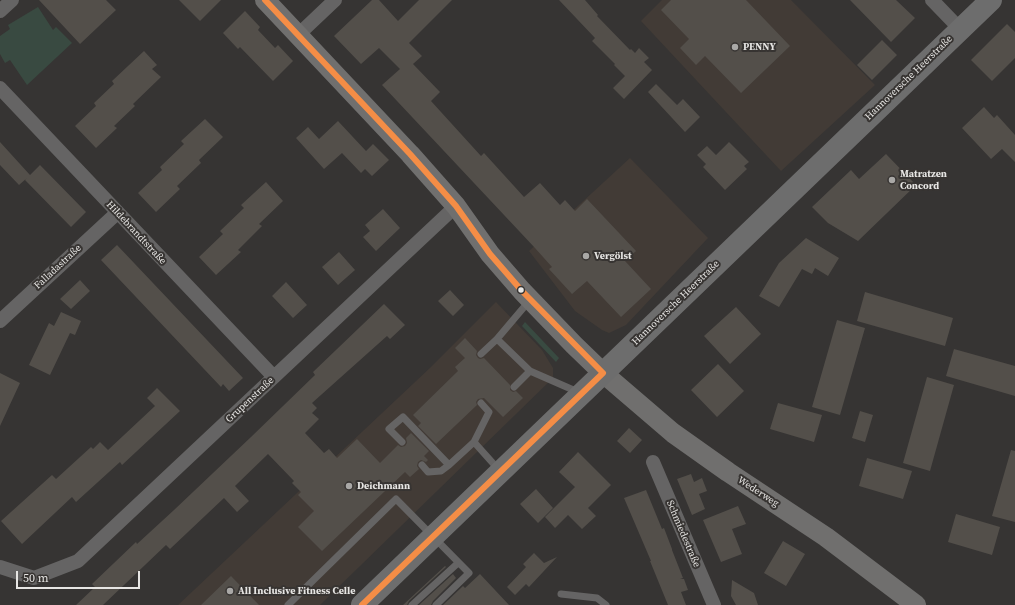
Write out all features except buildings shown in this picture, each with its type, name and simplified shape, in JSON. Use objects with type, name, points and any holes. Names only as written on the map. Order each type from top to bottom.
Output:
[{"type":"main road","name":"Hannoversche Heerstraße","points":[[369,601],[433,536],[991,0]]},
{"type":"street","points":[[0,11],[12,0]]},
{"type":"street","name":"Wederweg","points":[[265,0],[410,154],[456,206],[490,254],[530,300],[603,373],[673,433],[728,472],[826,537],[916,605]]},
{"type":"street","points":[[298,35],[335,0]]},
{"type":"street","points":[[932,0],[960,29]]},
{"type":"street","name":"Hildebrandtstraße","points":[[0,88],[274,378]]},
{"type":"street","name":"Grupenstraße","points":[[0,567],[34,578],[78,560],[456,206]]},
{"type":"street","name":"Falladastraße","points":[[0,321],[117,213]]},
{"type":"street","name":"Schmiedestraße","points":[[653,462],[714,605]]},
{"type":"lane","points":[[481,354],[497,339],[530,300]]},
{"type":"lane","points":[[497,339],[530,371],[582,393]]},
{"type":"lane","points":[[514,387],[530,371]]},
{"type":"lane","points":[[422,465],[428,472],[441,471],[474,442],[491,409],[480,402]]},
{"type":"lane","points":[[402,442],[389,429],[403,417],[449,465]]},
{"type":"lane","points":[[474,442],[500,472]]},
{"type":"lane","points":[[288,605],[396,499],[469,573],[436,605]]},
{"type":"lane","points":[[412,605],[458,562]]},
{"type":"lane","points":[[561,594],[597,598],[606,605]]},
{"type":"shaded area","points":[[662,0],[791,0],[875,85],[781,171],[641,21]]},
{"type":"shaded area","points":[[630,158],[708,238],[626,325],[609,333],[602,330],[575,311],[529,251]]},
{"type":"shaded area","points":[[496,302],[542,350],[553,368],[553,378],[320,605],[178,605],[431,367]]},
{"type":"green space","points":[[38,7],[53,30],[56,27],[72,43],[27,85],[10,60],[5,63],[0,54],[0,36],[10,29],[8,25]]},
{"type":"green space","points":[[525,322],[559,358],[556,362],[522,326]]},
{"type":"transit line","points":[[265,0],[410,154],[456,206],[490,254],[522,291],[603,373]]},
{"type":"transit line","points":[[362,605],[603,373]]},
{"type":"place","name":"PENNY","points":[[735,47]]},
{"type":"place","name":"Matratzen Concord","points":[[892,180]]},
{"type":"place","name":"Vergölst","points":[[586,256]]},
{"type":"place","name":"Deichmann","points":[[349,486]]},
{"type":"place","name":"All Inclusive Fitness Celle","points":[[230,591]]}]
